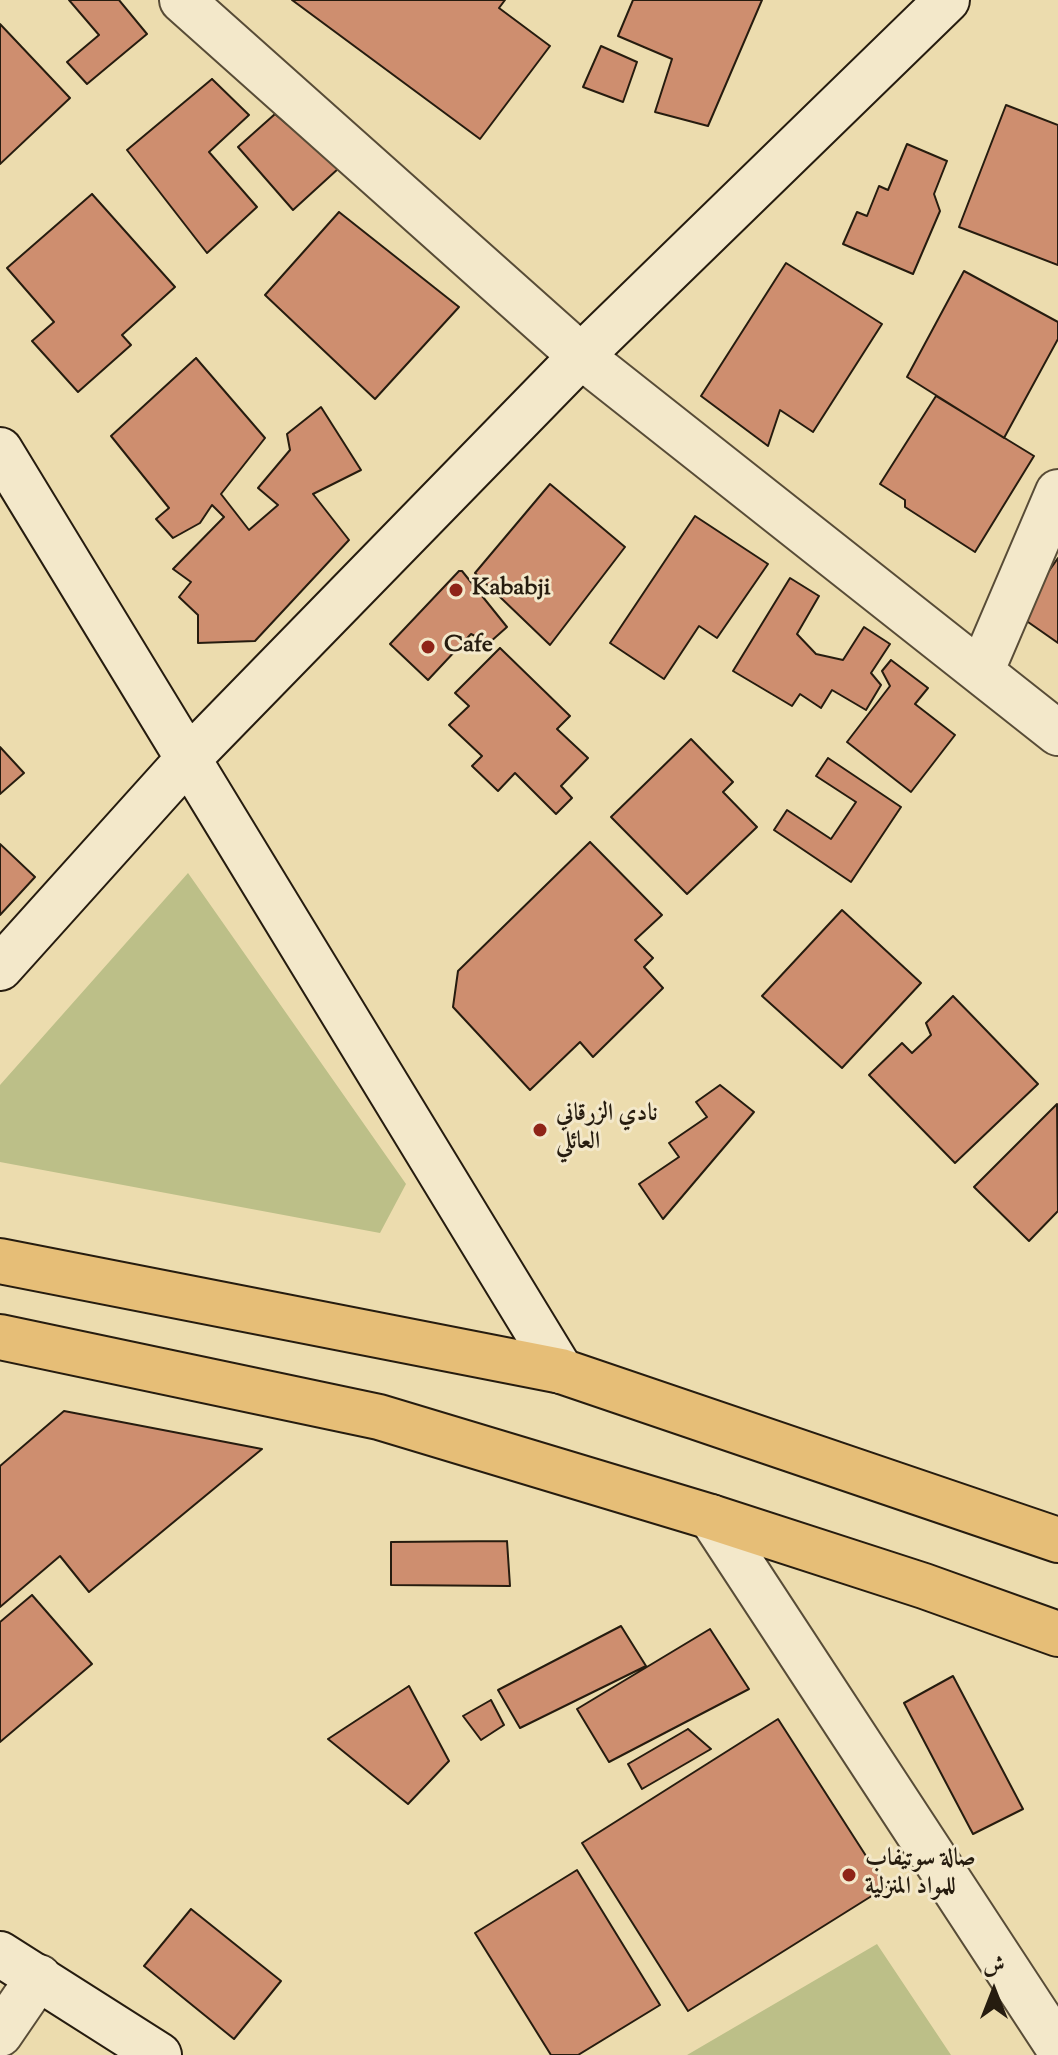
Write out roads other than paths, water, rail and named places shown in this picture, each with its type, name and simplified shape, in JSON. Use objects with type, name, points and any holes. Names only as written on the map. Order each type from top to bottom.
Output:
[{"type":"main road","points":[[0,1261],[561,1371],[1058,1540]]},
{"type":"main road","points":[[0,1337],[379,1417],[711,1517],[924,1586],[1058,1634]]},
{"type":"street","points":[[182,0],[581,356],[1058,733]]},
{"type":"street","points":[[0,968],[188,759],[581,356],[947,0]]},
{"type":"street","points":[[5,474],[188,759],[561,1371]]},
{"type":"street","points":[[981,672],[1058,492]]},
{"type":"street","points":[[711,1517],[1058,2047]]},
{"type":"street","points":[[0,1954],[159,2055]]},
{"type":"street","points":[[0,2034],[39,1977]]},
{"type":"place","name":"Kababji","points":[[456,590]]},
{"type":"place","name":"Cafe","points":[[428,647]]},
{"type":"place","name":"نادي الزرقاني العائلي","points":[[540,1130]]},
{"type":"place","name":"صالة سوتيفاب للمواد المنزلية","points":[[849,1875]]}]
